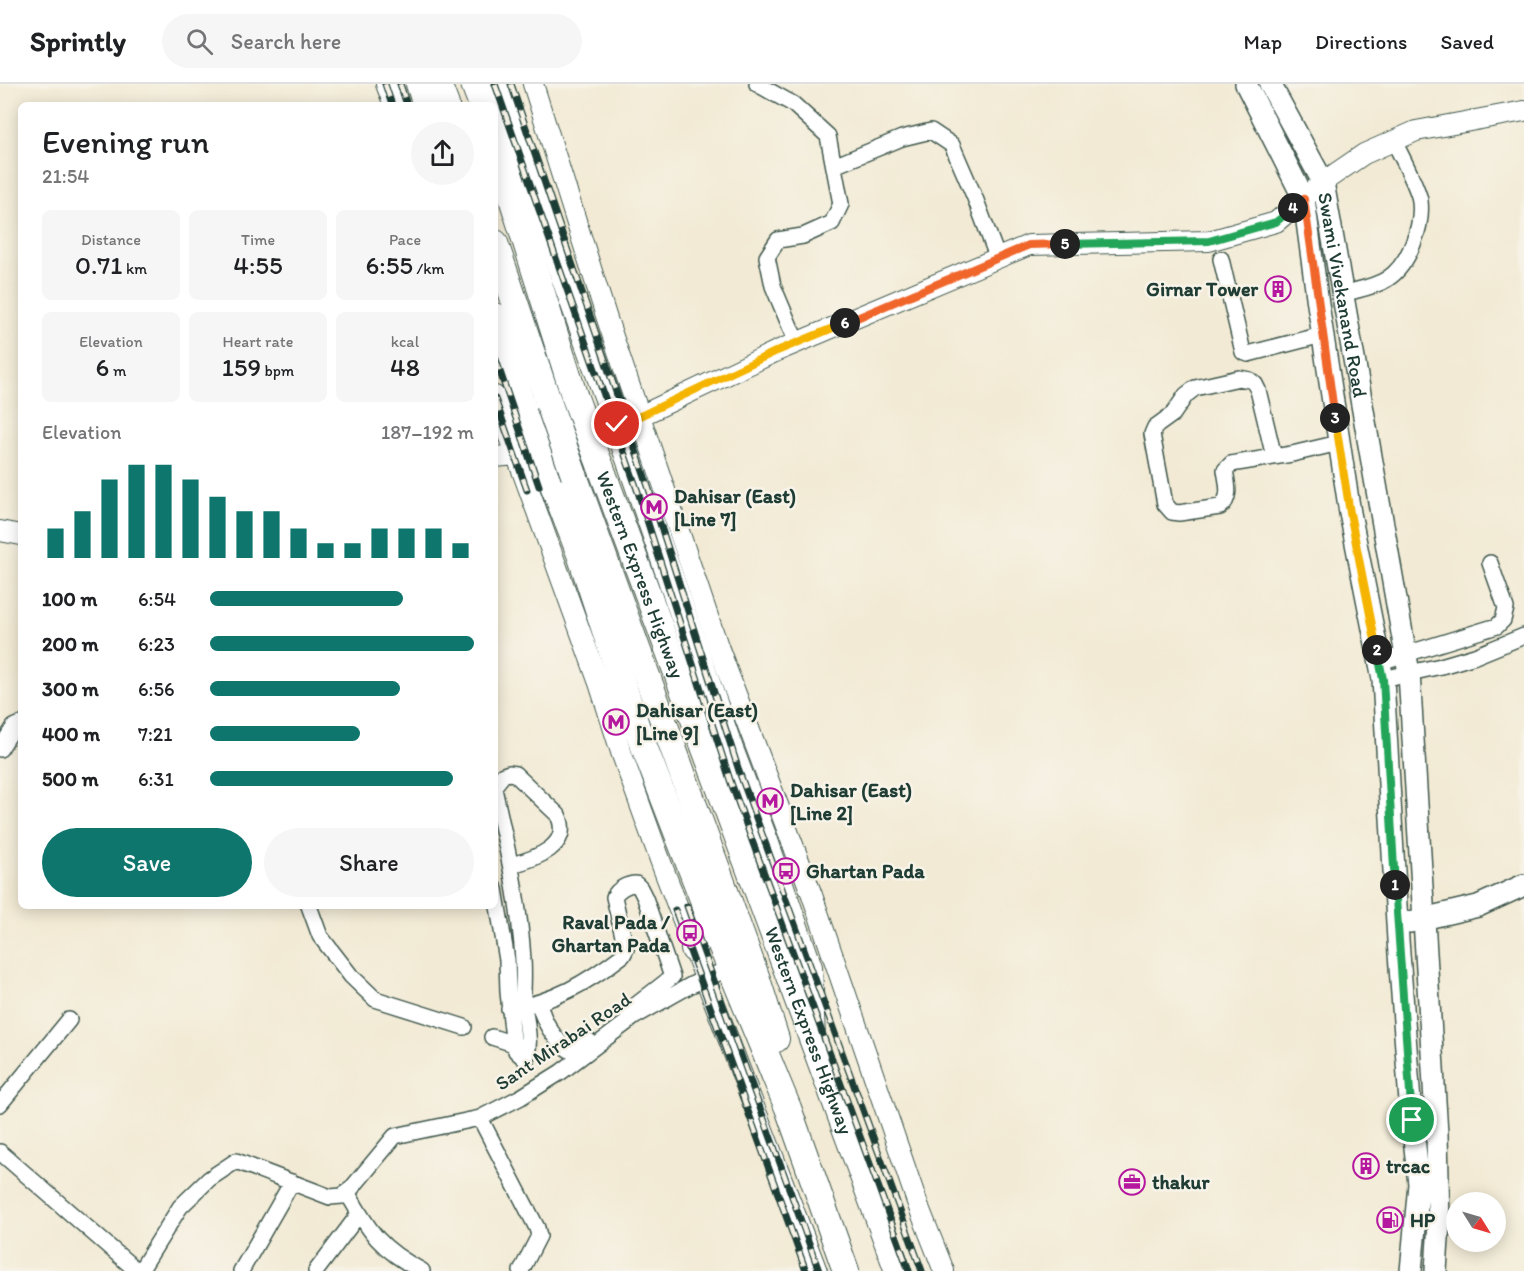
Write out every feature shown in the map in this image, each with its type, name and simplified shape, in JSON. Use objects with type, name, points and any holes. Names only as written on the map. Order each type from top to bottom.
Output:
[{"type":"highway","points":[[419,84],[425,102]]},
{"type":"highway","points":[[438,84],[445,102]]},
{"type":"highway","points":[[474,84],[481,102]]},
{"type":"highway","points":[[495,84],[628,420],[730,750],[809,967],[812,1038]]},
{"type":"highway","name":"Western Express Highway","points":[[498,154],[574,395],[898,1271]]},
{"type":"highway","name":"Western Express Highway","points":[[498,252],[574,475],[757,979],[775,1036],[864,1271]]},
{"type":"highway","points":[[498,326],[521,402],[528,454],[580,554],[638,731],[708,913],[788,1108],[846,1271]]},
{"type":"highway","points":[[694,949],[708,913]]},
{"type":"highway","points":[[730,968],[775,1036]]},
{"type":"main road","name":"Swami Vivekanand Road","points":[[1246,84],[1304,199],[1343,471],[1382,671],[1410,1102],[1419,1184],[1411,1271]]},
{"type":"main road","name":"Swami Vivekanand Road","points":[[1270,84],[1323,182],[1407,665],[1439,1175],[1436,1271]]},
{"type":"main road","points":[[1343,471],[1372,467]]},
{"type":"main road","points":[[1425,927],[1524,885]]},
{"type":"main road","points":[[1398,932],[1494,914],[1524,900]]},
{"type":"street","points":[[386,84],[393,102]]},
{"type":"street","points":[[533,84],[607,319],[628,420],[719,649],[812,896],[918,1205],[944,1271]]},
{"type":"street","points":[[757,84],[793,104],[828,136],[841,204],[832,223],[803,236],[778,240],[767,257],[772,286],[797,343]]},
{"type":"street","points":[[498,457],[528,454],[628,420],[797,343],[1029,245],[1209,241],[1276,222],[1323,182],[1364,154],[1416,131],[1524,111]]},
{"type":"street","points":[[834,166],[902,138],[931,132],[952,145],[998,259]]},
{"type":"street","points":[[1343,294],[1386,280],[1398,270],[1412,246],[1418,224],[1420,199],[1394,141]]},
{"type":"street","points":[[1221,259],[1243,352],[1248,354],[1322,335]]},
{"type":"street","points":[[1274,457],[1258,390],[1250,380],[1239,378],[1190,391],[1173,414],[1155,427],[1152,434],[1165,504],[1172,512],[1179,513],[1220,507],[1224,504],[1228,495],[1225,470],[1235,463],[1274,457],[1339,443]]},
{"type":"street","points":[[498,401],[528,454],[591,661],[625,762],[817,1271]]},
{"type":"street","points":[[0,531],[18,534]]},
{"type":"street","points":[[1407,665],[1497,626],[1503,620],[1506,608],[1490,563]]},
{"type":"street","points":[[1382,671],[1407,665],[1475,656],[1524,636]]},
{"type":"street","points":[[0,749],[14,727],[18,725]]},
{"type":"street","points":[[498,781],[503,775],[515,774],[558,815],[562,824],[561,835],[553,847],[536,857],[511,865]]},
{"type":"street","points":[[498,808],[511,865],[520,932],[529,1049],[526,1060]]},
{"type":"street","points":[[524,1007],[563,994],[623,955],[626,949],[614,897],[616,893],[631,884],[636,884],[645,898],[679,992]]},
{"type":"street","points":[[498,905],[507,960],[524,1007],[514,1044],[516,1051],[526,1060],[539,1085]]},
{"type":"street","points":[[310,909],[320,936],[351,976],[375,999],[464,1027]]},
{"type":"street","points":[[504,936],[520,932]]},
{"type":"street","name":"Sant Mirabai Road","points":[[347,1192],[395,1136],[480,1118],[521,1097],[561,1072],[634,1017],[679,992],[730,968]]},
{"type":"street","points":[[524,1007],[546,1022],[564,1047],[571,1051],[672,977]]},
{"type":"street","points":[[0,1104],[69,1020]]},
{"type":"street","points":[[492,1036],[514,1044]]},
{"type":"street","points":[[561,1072],[564,1047]]},
{"type":"street","points":[[1410,1102],[1434,1099]]},
{"type":"street","points":[[480,1118],[532,1216],[539,1236],[520,1271]]},
{"type":"street","points":[[2,1154],[138,1271],[180,1207],[209,1179],[236,1161],[330,1197],[342,1196],[347,1192],[378,1242],[400,1260],[422,1271]]},
{"type":"street","points":[[241,1271],[292,1182]]},
{"type":"street","points":[[316,1271],[359,1214]]},
{"type":"railway","points":[[385,84],[391,102]]},
{"type":"railway","points":[[400,84],[406,102]]},
{"type":"railway","points":[[495,84],[638,492],[730,780],[909,1271]]},
{"type":"railway","points":[[511,84],[649,489],[740,774],[922,1271]]},
{"type":"railway","points":[[498,366],[539,486]]},
{"type":"railway","points":[[498,408],[527,490]]},
{"type":"railway","points":[[687,906],[819,1271]]},
{"type":"railway","points":[[675,910],[806,1271]]},
{"type":"place","name":"Girnar Tower","points":[[1278,289]]},
{"type":"place","name":"Dahisar (East) [Line 7]","points":[[654,507]]},
{"type":"place","name":"Dahisar (East) [Line 9]","points":[[616,722]]},
{"type":"place","name":"Dahisar (East) [Line 2]","points":[[770,801]]},
{"type":"place","name":"Ghartan Pada","points":[[786,871]]},
{"type":"place","name":"Raval Pada / Ghartan Pada","points":[[690,933]]},
{"type":"place","name":"trcac","points":[[1366,1166]]},
{"type":"place","name":"thakur","points":[[1132,1182]]},
{"type":"place","name":"HP","points":[[1390,1220]]},
{"type":"route","points":[[617,424],[640,416],[777,351],[1029,245],[1209,241],[1276,222],[1304,199],[1350,513],[1383,679],[1398,940],[1412,1120]]}]
